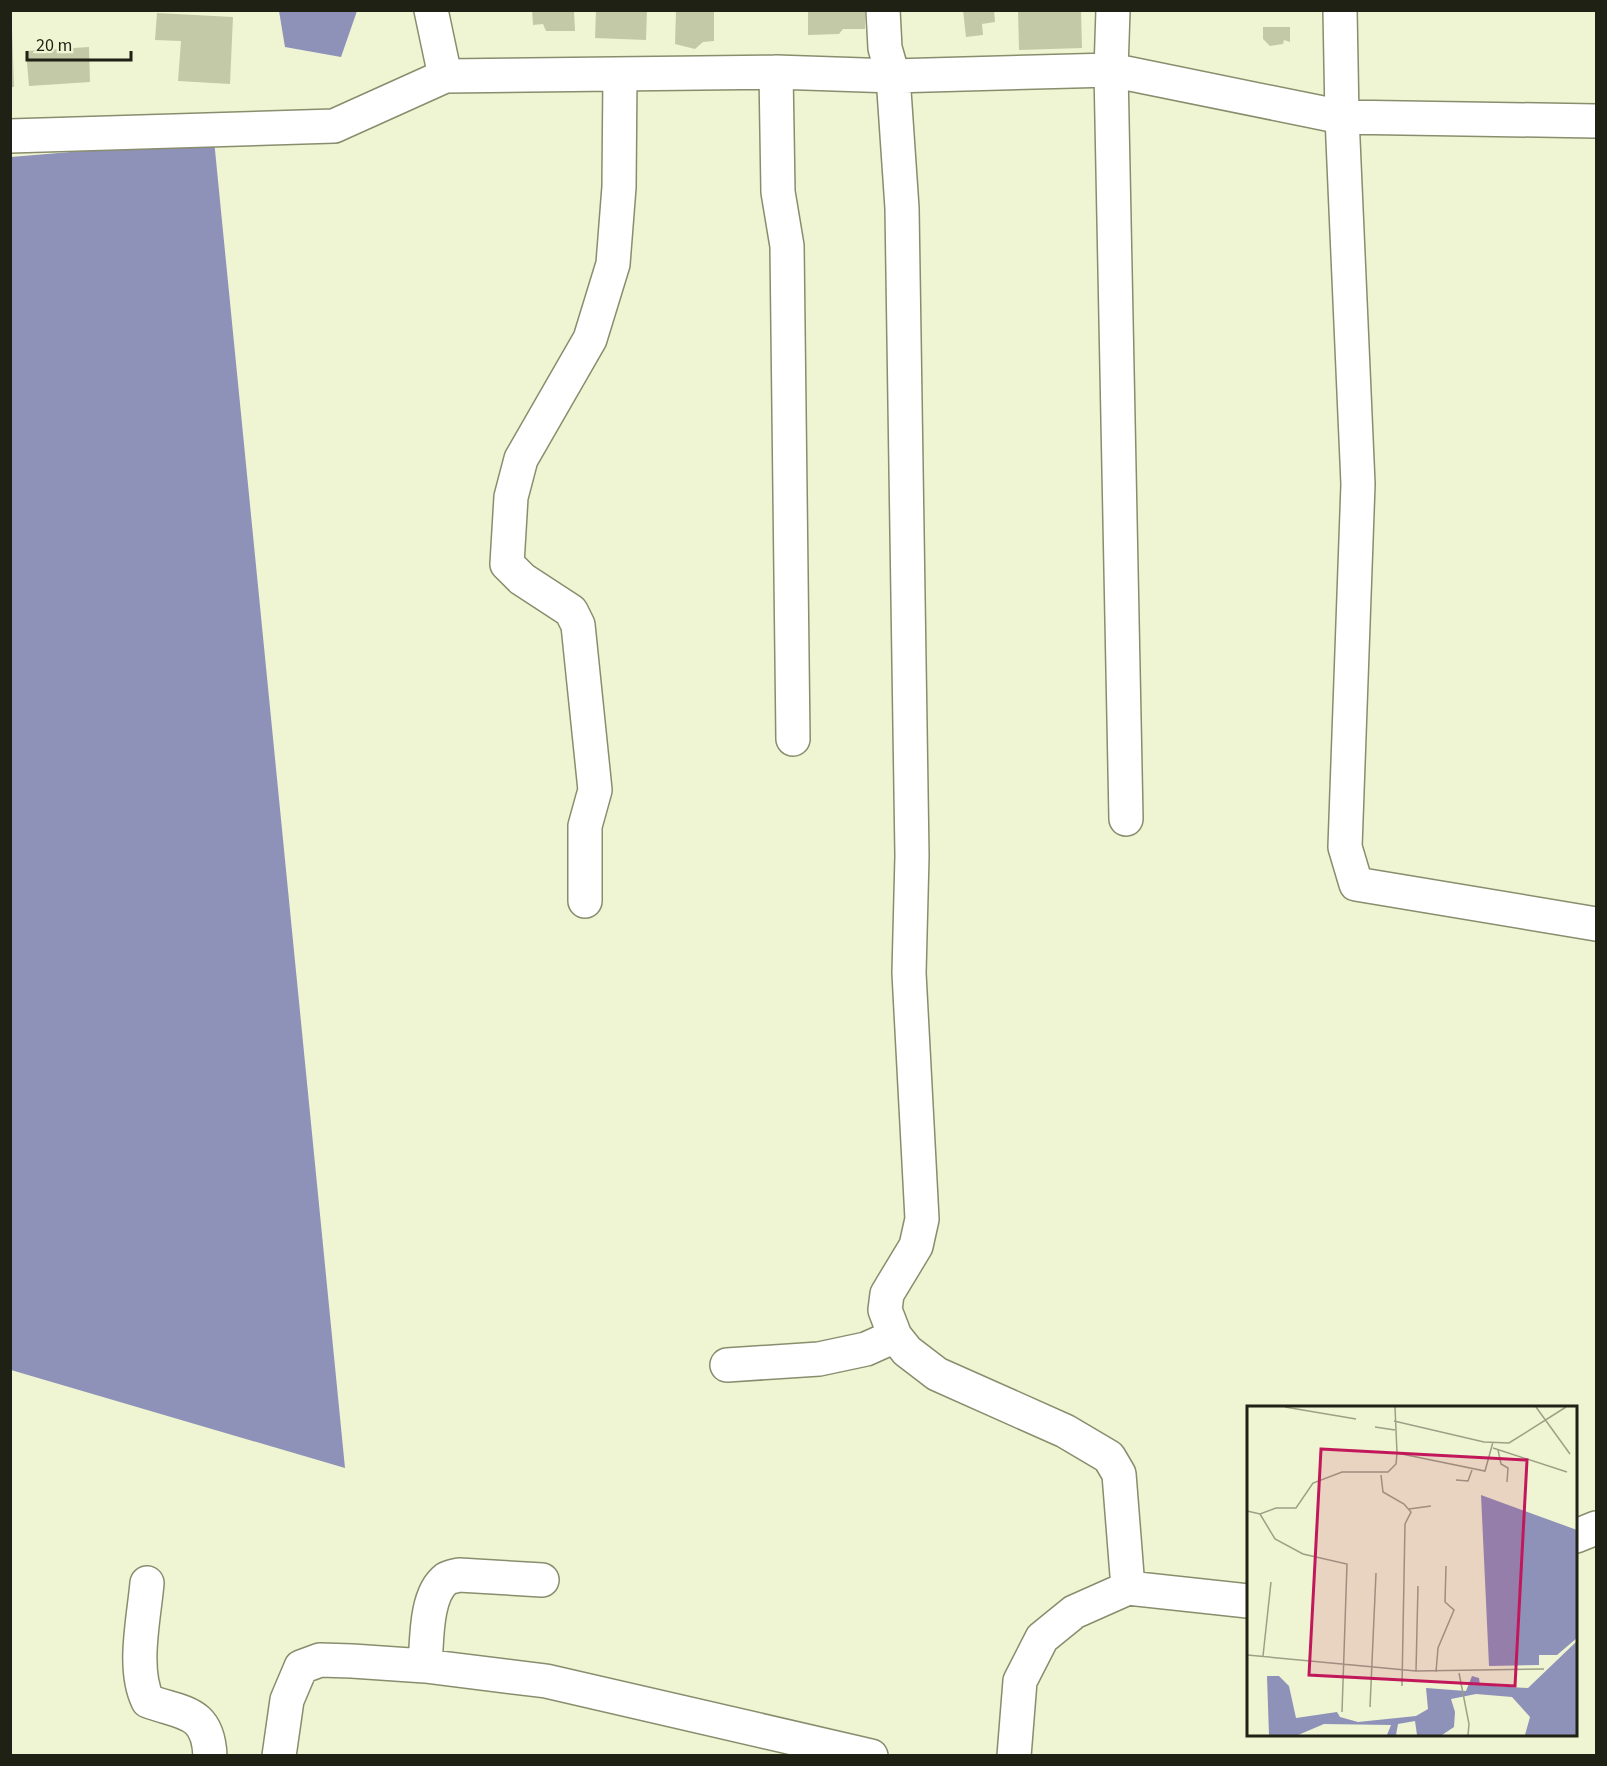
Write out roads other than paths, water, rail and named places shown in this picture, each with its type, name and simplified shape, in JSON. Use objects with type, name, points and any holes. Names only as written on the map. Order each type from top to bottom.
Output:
[{"type":"street","points":[[431,10],[445,76]]},
{"type":"street","points":[[883,10],[885,48],[893,76],[902,208],[912,856],[909,973],[922,1219],[916,1246],[887,1294],[885,1310],[895,1336],[907,1351],[937,1374],[1065,1431],[1109,1458],[1119,1474],[1128,1588]]},
{"type":"street","points":[[1113,10],[1111,70],[1126,819]]},
{"type":"street","points":[[1340,10],[1342,117],[1358,484],[1345,847],[1356,884],[1596,924]]},
{"type":"street","points":[[10,136],[334,126],[445,76],[776,72],[893,76],[1111,70],[1342,117],[1596,121]]},
{"type":"street","points":[[776,72],[778,192],[787,246],[793,739]]},
{"type":"street","points":[[585,901],[585,826],[595,790],[578,624],[570,611],[522,579],[507,564],[511,497],[521,459],[590,339],[613,264],[619,186],[620,74]]},
{"type":"street","points":[[727,1365],[819,1359],[866,1349],[895,1336]]},
{"type":"street","points":[[1577,1535],[1596,1528]]},
{"type":"street","points":[[425,1666],[430,1608],[440,1586],[447,1578],[459,1575],[542,1580]]},
{"type":"street","points":[[147,1583],[140,1652],[143,1691],[148,1701],[196,1718],[206,1731],[210,1755]]},
{"type":"street","points":[[1014,1755],[1020,1681],[1042,1638],[1074,1612],[1128,1588],[1247,1600]]},
{"type":"street","points":[[279,1755],[288,1700],[301,1667],[320,1660],[425,1666],[546,1681],[871,1755]]},
{"type":"water","points":[[279,11],[357,11],[341,57],[285,47]]},
{"type":"water","points":[[214,140],[345,1468],[11,1370],[11,157]]}]
